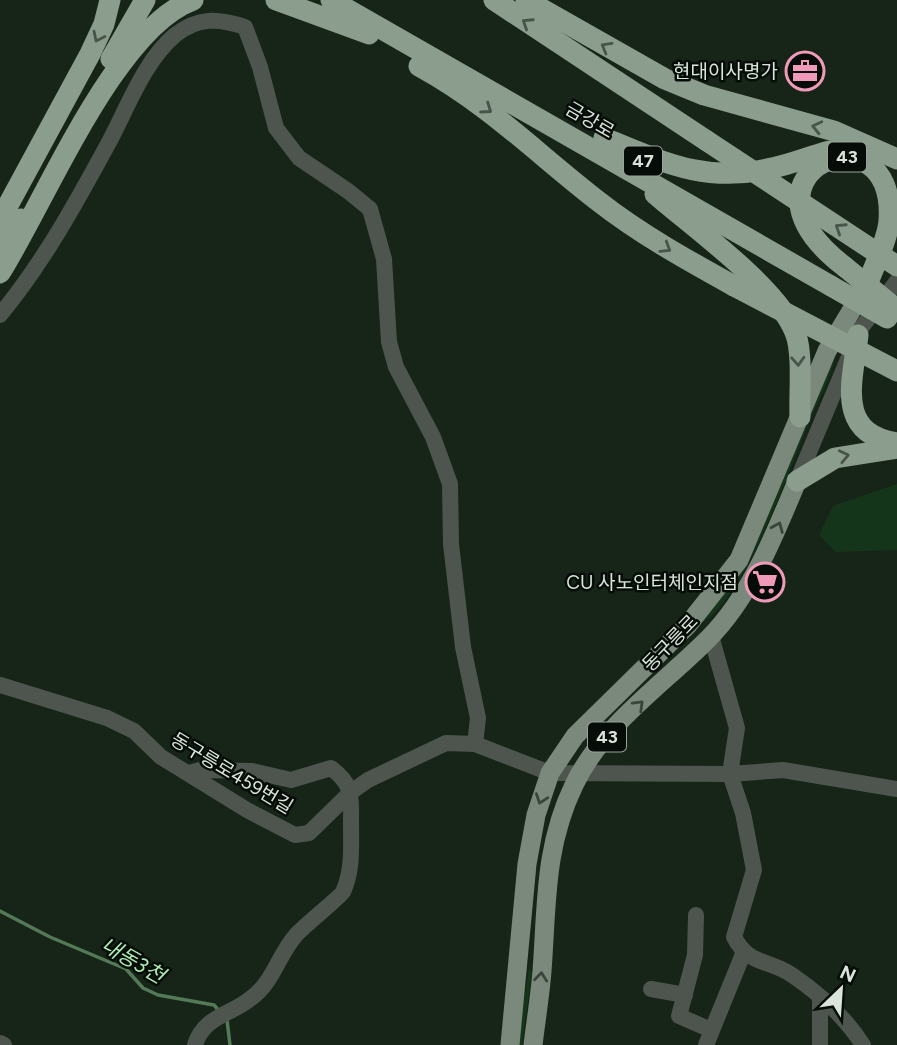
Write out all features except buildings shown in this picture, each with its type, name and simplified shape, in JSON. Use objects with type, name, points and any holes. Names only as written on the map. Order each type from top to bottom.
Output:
[{"type":"highway","points":[[0,220],[90,54],[104,24],[110,0]]},
{"type":"highway","points":[[79,131],[107,66],[145,0]]},
{"type":"highway","points":[[0,273],[26,232],[79,131],[127,57],[149,29],[174,9],[193,0]]},
{"type":"highway","points":[[275,0],[344,24],[468,76]]},
{"type":"highway","name":"금강로","points":[[331,0],[839,276],[895,317]]},
{"type":"highway","name":"금강로","points":[[359,0],[605,147]]},
{"type":"highway","points":[[494,0],[897,266]]},
{"type":"highway","points":[[526,0],[674,83],[724,102],[834,131],[889,155]]},
{"type":"highway","points":[[344,24],[442,79],[492,112],[597,201],[668,250],[897,371]]},
{"type":"highway","points":[[605,147],[684,170],[714,174],[764,170],[837,149],[889,155]]},
{"type":"highway","points":[[605,147],[743,268],[777,303],[797,337],[800,417]]},
{"type":"highway","points":[[0,194],[36,150]]},
{"type":"highway","name":"43","points":[[839,276],[804,222],[799,200],[806,177],[814,168],[841,157],[860,159],[873,168],[882,180],[888,197],[888,225],[866,288]]},
{"type":"highway","points":[[0,244],[52,178]]},
{"type":"highway","points":[[858,335],[850,397],[853,410],[866,430],[897,443]]},
{"type":"highway","points":[[797,481],[835,458],[897,448]]},
{"type":"main road","name":"동구릉로","points":[[510,1045],[527,864],[536,815],[550,773],[575,736],[687,626],[739,560],[832,341],[866,288]]},
{"type":"main road","name":"동구릉로","points":[[533,1045],[542,972],[548,864],[557,825],[580,773],[596,747],[711,636],[739,598],[775,535],[797,481]]},
{"type":"street","points":[[0,315],[22,289],[68,216],[148,68],[174,36],[200,20],[222,19],[245,27],[260,66],[276,128],[299,158],[370,209],[384,259],[389,342],[396,367],[433,437],[450,484],[451,544],[463,647],[478,718],[475,744]]},
{"type":"street","name":"동구릉로","points":[[866,288],[897,256]]},
{"type":"street","name":"동구릉로","points":[[797,481],[858,335],[897,281]]},
{"type":"street","points":[[711,636],[723,669],[737,728],[730,775],[743,813],[754,870],[734,937],[743,954],[791,974],[846,1019],[863,1045]]},
{"type":"street","name":"동구릉로459번길","points":[[0,685],[107,718],[134,731],[161,757],[295,835],[309,833],[351,792],[381,774],[446,743],[475,744],[550,773]]},
{"type":"street","points":[[189,774],[200,770],[252,771],[291,780],[331,768],[345,778],[351,792],[352,864],[342,895],[321,909],[293,937],[269,982],[250,1000],[224,1013],[198,1035],[195,1045]]},
{"type":"street","points":[[550,773],[730,775],[783,770],[897,789]]},
{"type":"street","points":[[696,915],[695,955],[679,1016],[709,1037],[743,954]]},
{"type":"street","points":[[651,989],[685,995]]},
{"type":"street","points":[[820,1000],[820,1045]]},
{"type":"green space","points":[[835,358],[764,532],[733,590],[717,611],[701,623]]},
{"type":"green space","points":[[897,484],[897,550],[836,552],[819,535],[833,506]]},
{"type":"green space","points":[[529,969],[532,972],[522,1045],[517,1045]]},
{"type":"waterway","name":"내동3천","points":[[0,911],[50,937],[126,969],[143,988],[158,995],[214,1005],[220,1012]]},
{"type":"waterway","name":"내동3천","points":[[227,1020],[230,1045]]},
{"type":"place","name":"현대이사명가","points":[[805,71]]},
{"type":"place","name":"CU 사노인터체인지점","points":[[765,582]]}]
